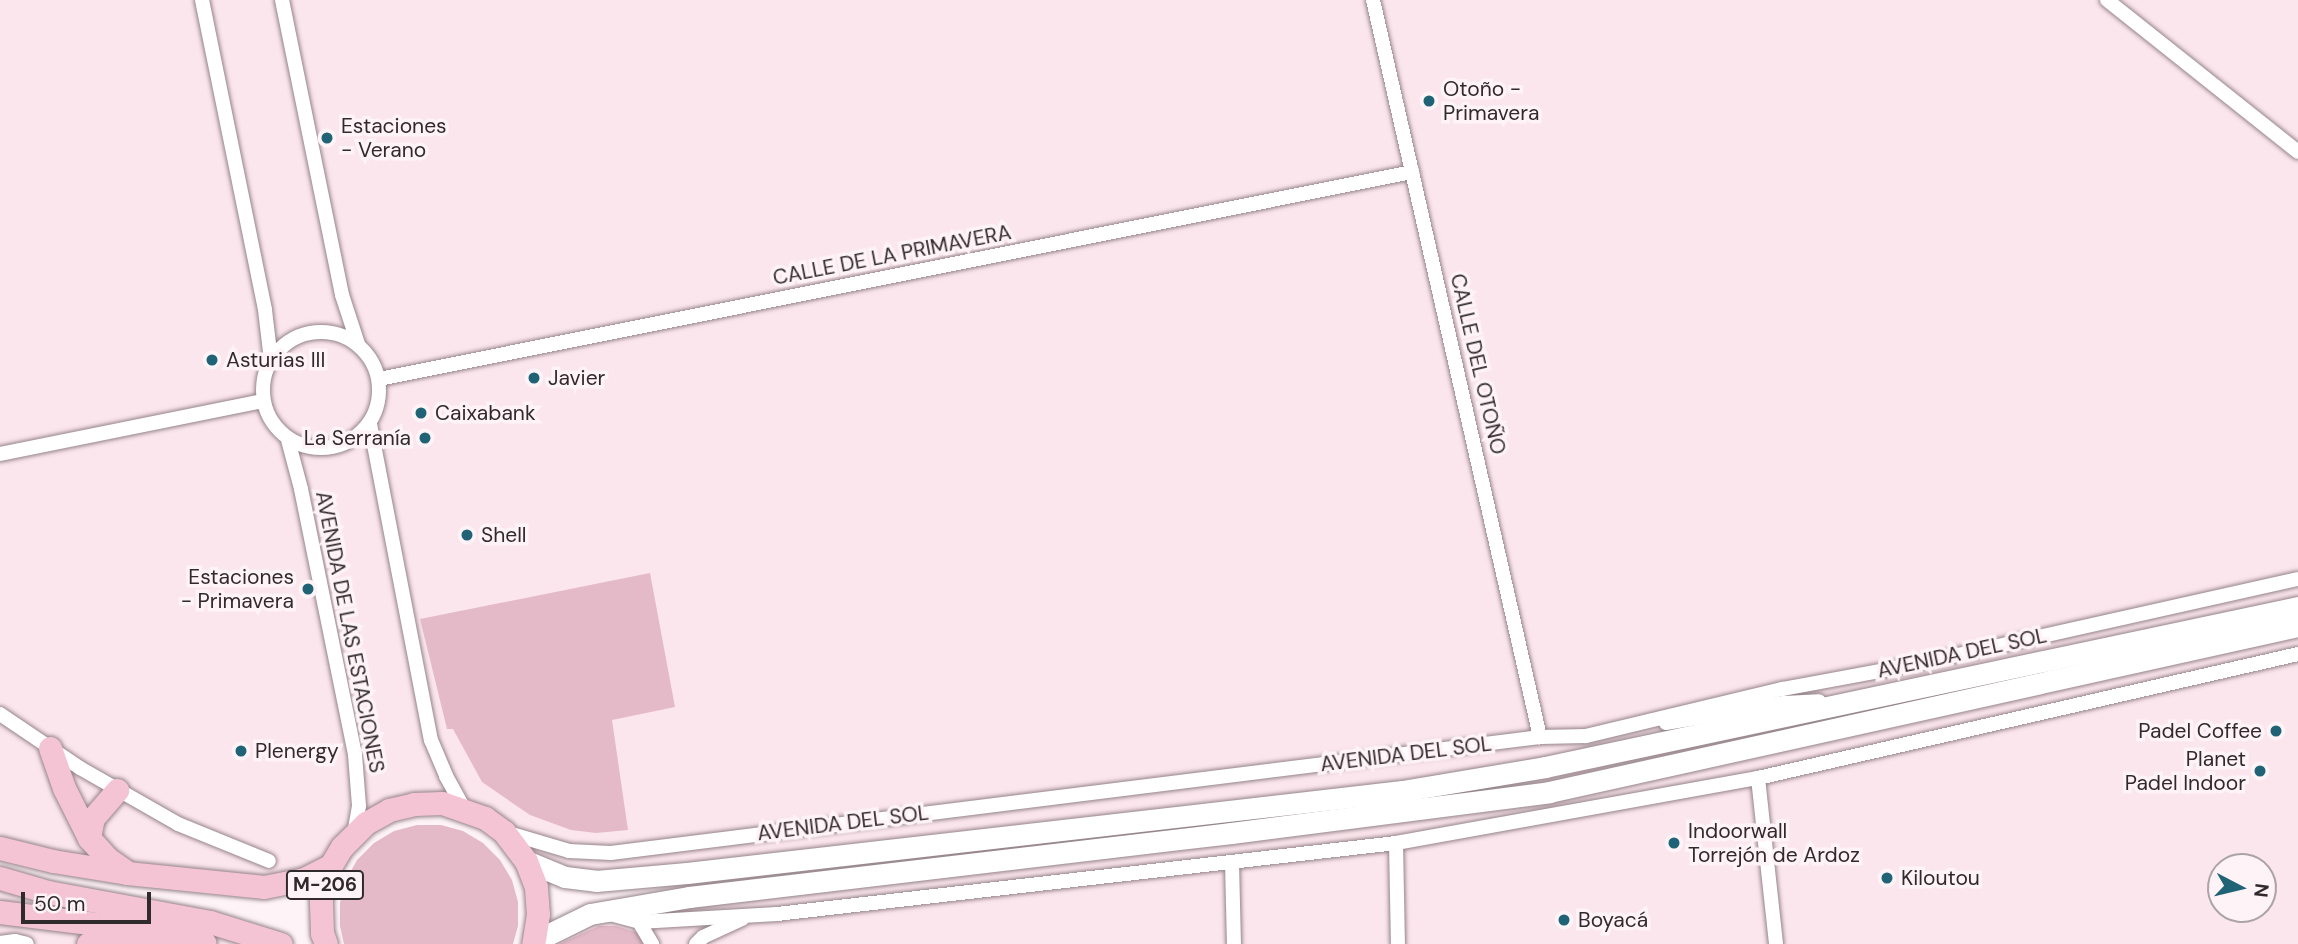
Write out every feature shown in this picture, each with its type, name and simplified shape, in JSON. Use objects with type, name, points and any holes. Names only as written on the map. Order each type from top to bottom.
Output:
[{"type":"main road","name":"AVENIDA DEL SOL","points":[[534,942],[563,924],[601,912],[701,895],[1231,834],[1549,792],[2298,607]]},
{"type":"main road","name":"AVENIDA DEL SOL","points":[[526,861],[565,877],[607,880],[1402,791],[1545,768],[1874,698],[1929,697],[2298,626]]},
{"type":"main road","points":[[50,748],[64,788],[89,838],[108,859],[127,873]]},
{"type":"main road","points":[[89,838],[93,818],[117,790]]},
{"type":"main road","name":"M-206","points":[[327,944],[322,933],[321,898],[331,865],[354,833],[389,810],[414,804],[442,803],[464,808],[504,832],[526,861],[536,887],[538,914],[534,942]]},
{"type":"main road","name":"M-206","points":[[0,848],[52,861],[127,873],[264,887],[304,879],[331,865]]},
{"type":"main road","points":[[0,878],[48,892],[210,922],[281,944]]},
{"type":"main road","points":[[0,912],[120,927],[201,944]]},
{"type":"main road","points":[[88,944],[116,941],[146,944]]},
{"type":"street","points":[[202,0],[265,310],[271,360]]},
{"type":"street","points":[[282,0],[342,295],[358,344]]},
{"type":"street","name":"CALLE DEL OTOÑO","points":[[1373,0],[1540,737]]},
{"type":"street","points":[[2106,0],[2298,152]]},
{"type":"street","name":"CALLE DE LA PRIMAVERA","points":[[379,379],[1412,172]]},
{"type":"street","points":[[308,333],[340,334],[358,344],[372,360],[379,379],[379,406],[370,424],[354,440],[335,448],[307,448],[288,440],[270,421],[263,401],[263,380],[271,360],[289,341],[308,333]]},
{"type":"street","points":[[0,454],[263,401]]},
{"type":"street","points":[[370,424],[431,740],[446,776],[464,808]]},
{"type":"street","name":"AVENIDA DE LAS ESTACIONES","points":[[288,440],[302,489],[355,755],[359,806],[354,833]]},
{"type":"street","name":"AVENIDA DEL SOL","points":[[504,832],[569,851],[611,853],[1540,737],[1586,736],[1644,724],[1676,712],[1913,665],[2298,579]]},
{"type":"street","points":[[601,912],[639,922],[749,916],[1396,843],[1758,778],[2298,654]]},
{"type":"street","points":[[1644,724],[1678,722],[1784,703],[1874,698]]},
{"type":"street","points":[[0,714],[117,790],[178,824],[269,861]]},
{"type":"street","points":[[1758,778],[1776,944]]},
{"type":"street","points":[[1396,843],[1398,944]]},
{"type":"street","points":[[1232,863],[1234,944]]},
{"type":"street","points":[[696,944],[703,937],[749,916]]},
{"type":"street","points":[[639,922],[652,944]]},
{"type":"street","points":[[0,943],[15,941],[27,944]]},
{"type":"shaded area","points":[[0,0],[2298,0],[2298,944],[533,944],[563,924],[1549,792],[1545,768],[565,877],[504,832],[414,804],[342,847],[264,887],[0,848]]},
{"type":"shaded area","points":[[650,573],[675,707],[612,720],[628,830],[596,833],[571,830],[530,815],[482,782],[453,729],[447,729],[420,619]]},
{"type":"shaded area","points":[[417,825],[441,825],[463,831],[483,843],[500,860],[512,880],[518,902],[518,926],[513,944],[344,944],[340,926],[340,903],[346,880],[357,860],[374,843],[394,831]]},
{"type":"shaded area","points":[[0,878],[281,944],[0,944]]},
{"type":"shaded area","points":[[599,926],[616,926],[639,933],[643,944],[559,944]]},
{"type":"place","name":"Otoño - Primavera","points":[[1429,101]]},
{"type":"place","name":"Estaciones - Verano","points":[[327,138]]},
{"type":"place","name":"Asturias III","points":[[212,360]]},
{"type":"place","name":"Javier","points":[[534,378]]},
{"type":"place","name":"Caixabank","points":[[421,413]]},
{"type":"place","name":"La Serranía","points":[[425,438]]},
{"type":"place","name":"Shell","points":[[467,535]]},
{"type":"place","name":"Estaciones - Primavera","points":[[308,589]]},
{"type":"place","name":"Padel Coffee","points":[[2276,731]]},
{"type":"place","name":"Plenergy","points":[[241,751]]},
{"type":"place","name":"Planet Padel Indoor","points":[[2260,771]]},
{"type":"place","name":"Indoorwall Torrejón de Ardoz","points":[[1674,843]]},
{"type":"place","name":"Kiloutou","points":[[1887,878]]},
{"type":"place","name":"Boyacá","points":[[1564,920]]}]
